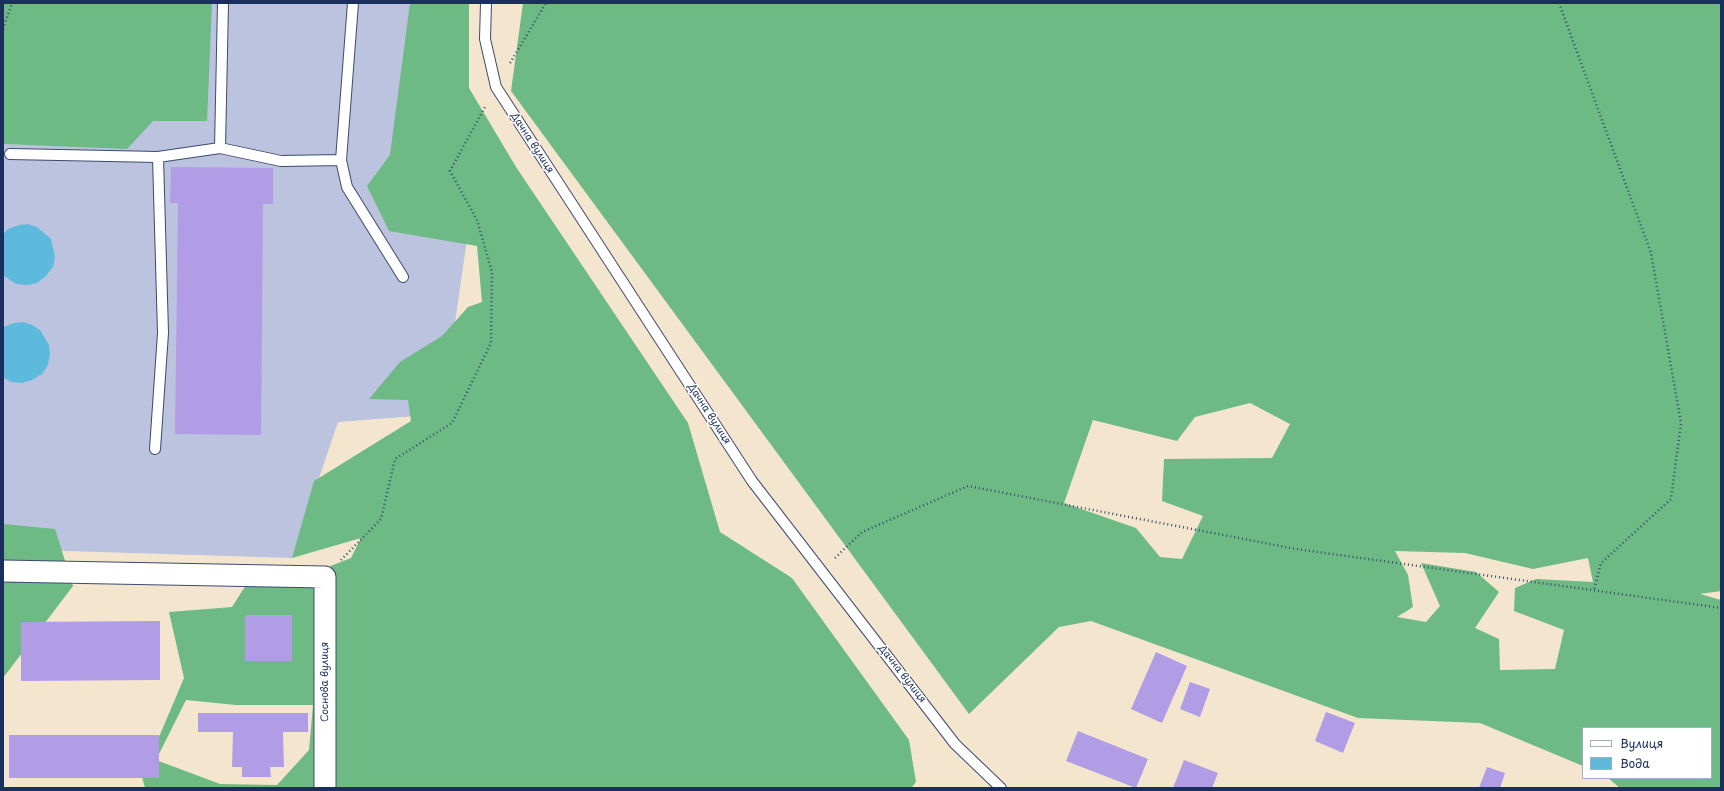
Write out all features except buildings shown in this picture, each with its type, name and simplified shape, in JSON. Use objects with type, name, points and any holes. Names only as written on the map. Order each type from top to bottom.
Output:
[{"type":"street","points":[[3,571],[325,577]]},
{"type":"street","name":"Соснова вулиця","points":[[325,577],[325,788]]},
{"type":"lane","points":[[220,148],[223,3]]},
{"type":"lane","points":[[353,3],[341,160],[347,187],[403,277]]},
{"type":"lane","name":"Дачна вулиця","points":[[486,3],[485,39],[496,87],[752,480],[956,744],[1001,788]]},
{"type":"lane","points":[[10,154],[158,157],[220,148],[281,161],[341,160]]},
{"type":"lane","points":[[155,449],[163,333],[158,157]]},
{"type":"path","points":[[3,29],[12,3]]},
{"type":"path","points":[[1559,3],[1651,253],[1681,423],[1671,499],[1601,563],[1594,590]]},
{"type":"path","points":[[325,577],[381,519],[395,459],[452,423],[491,343],[492,272],[477,220],[450,171]]},
{"type":"path","points":[[822,571],[862,532],[968,486],[1296,549],[1721,608]]},
{"type":"shaded area","points":[[72,3],[415,3],[468,232],[442,414],[338,422],[292,558],[3,549],[3,144],[70,146]]},
{"type":"green space","points":[[3,3],[212,3],[207,121],[153,121],[127,149],[3,144]]},
{"type":"green space","points":[[410,3],[469,3],[469,88],[516,167],[688,423],[720,532],[792,578],[909,740],[916,782],[911,788],[145,788],[142,777],[184,678],[169,612],[232,607],[253,574],[310,574],[351,558],[361,538],[292,558],[314,481],[411,421],[408,400],[369,399],[400,362],[442,336],[468,307],[482,302],[477,246],[389,231],[367,186],[390,155]],"holes":[[[186,700],[236,705],[313,705],[309,750],[277,785],[220,784],[156,760]]]},
{"type":"green space","points":[[523,3],[1721,3],[1721,591],[1700,594],[1721,600],[1721,788],[1620,788],[1609,779],[1712,779],[1712,727],[1582,727],[1582,766],[1480,723],[1358,718],[1091,621],[1059,627],[969,714],[511,91]],"holes":[[[1250,403],[1290,424],[1272,458],[1164,459],[1162,501],[1203,516],[1182,559],[1160,557],[1136,528],[1064,503],[1093,420],[1177,441],[1195,417]],[[1395,551],[1465,553],[1533,569],[1588,558],[1593,582],[1536,579],[1515,588],[1514,611],[1564,630],[1555,669],[1500,670],[1499,639],[1475,628],[1499,592],[1476,572],[1421,563],[1440,606],[1426,622],[1397,617],[1413,607],[1408,575]]]},
{"type":"green space","points":[[3,524],[55,529],[73,586],[3,678]]},
{"type":"water","points":[[28,224],[37,227],[51,239],[55,257],[53,267],[46,276],[37,283],[27,285],[16,284],[3,275],[3,234],[8,229],[19,225]]},
{"type":"water","points":[[23,322],[40,330],[49,345],[50,354],[48,365],[42,374],[32,380],[22,383],[11,382],[3,377],[3,327],[14,323]]}]
